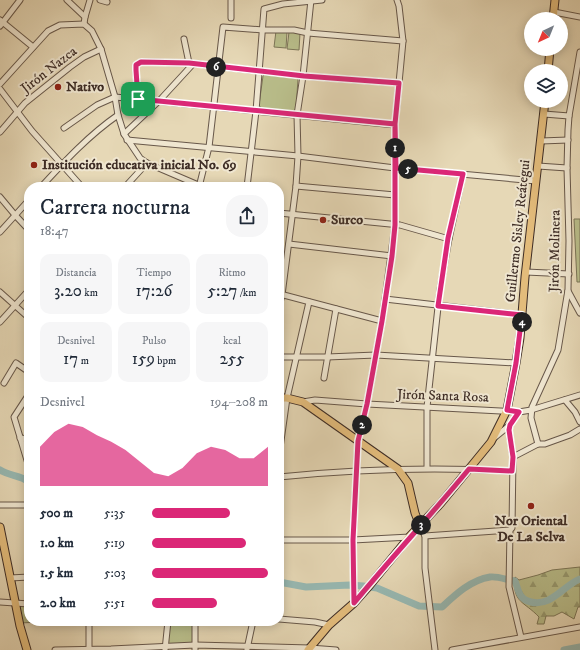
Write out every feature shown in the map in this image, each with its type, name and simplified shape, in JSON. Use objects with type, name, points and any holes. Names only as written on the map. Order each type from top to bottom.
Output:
[{"type":"main road","points":[[553,12],[555,0]]},
{"type":"main road","name":"Guillermo Sisley Reátegui","points":[[309,649],[329,626],[354,603],[370,585],[410,536],[469,469],[491,442],[507,410],[516,363],[522,315],[544,108]]},
{"type":"main road","points":[[287,398],[303,402],[398,469],[408,483],[415,513],[420,526]]},
{"type":"main road","points":[[0,527],[20,626],[27,650]]},
{"type":"street","points":[[20,0],[1,23],[33,47]]},
{"type":"street","points":[[67,0],[85,17]]},
{"type":"street","points":[[84,24],[90,0]]},
{"type":"street","points":[[100,0],[107,2]]},
{"type":"street","points":[[230,0],[231,18],[237,27]]},
{"type":"street","points":[[248,182],[260,71],[264,9],[283,4],[322,0]]},
{"type":"street","points":[[354,603],[353,540],[358,441],[367,404],[386,299],[395,225],[395,124],[403,41],[397,0]]},
{"type":"street","points":[[284,275],[296,186],[298,156],[297,115],[304,76],[311,1]]},
{"type":"street","points":[[568,16],[580,17]]},
{"type":"street","points":[[201,182],[209,147],[224,27],[231,18]]},
{"type":"street","points":[[0,84],[48,31],[60,25],[84,24],[92,31],[101,49],[115,97],[118,115],[127,140],[140,158],[147,163],[191,182]]},
{"type":"street","points":[[224,27],[263,30],[294,30],[308,33],[403,41]]},
{"type":"street","points":[[184,39],[191,64]]},
{"type":"street","name":"Jirón Nazca","points":[[0,132],[25,103],[84,57],[101,49]]},
{"type":"street","name":"Jirón Molinera","points":[[531,410],[558,350],[568,290],[569,116],[580,52]]},
{"type":"street","points":[[138,99],[136,65],[141,62],[191,64],[304,76],[399,83]]},
{"type":"street","points":[[124,134],[159,101],[191,64]]},
{"type":"street","points":[[0,89],[32,131],[78,182]]},
{"type":"street","points":[[64,128],[97,105],[115,97],[395,124]]},
{"type":"street","points":[[544,114],[569,116]]},
{"type":"street","points":[[46,182],[104,124],[118,115]]},
{"type":"street","points":[[127,140],[251,151],[396,168],[536,181]]},
{"type":"street","points":[[541,140],[568,140]]},
{"type":"street","points":[[130,182],[147,163]]},
{"type":"street","points":[[538,166],[568,168]]},
{"type":"street","points":[[427,468],[427,408],[434,358],[438,306],[448,238],[463,174]]},
{"type":"street","points":[[296,186],[395,195]]},
{"type":"street","points":[[0,197],[24,225]]},
{"type":"street","points":[[0,232],[24,205]]},
{"type":"street","points":[[284,214],[404,226],[448,238]]},
{"type":"street","points":[[289,244],[392,256]]},
{"type":"street","points":[[526,272],[569,274]]},
{"type":"street","points":[[568,290],[580,313]]},
{"type":"street","points":[[0,292],[24,313]]},
{"type":"street","points":[[0,322],[24,295]]},
{"type":"street","points":[[284,295],[382,321]]},
{"type":"street","points":[[386,299],[522,315]]},
{"type":"street","points":[[284,416],[295,358],[309,302]]},
{"type":"street","points":[[324,378],[336,309]]},
{"type":"street","points":[[284,357],[376,355],[516,363]]},
{"type":"street","points":[[4,383],[16,362],[24,368]]},
{"type":"street","name":"Jirón Santa Rosa","points":[[303,402],[315,400],[427,408],[507,410],[519,412],[531,410],[580,395]]},
{"type":"street","points":[[565,400],[575,412],[580,422]]},
{"type":"street","points":[[24,402],[14,417],[24,451]]},
{"type":"street","points":[[531,410],[530,418],[538,444]]},
{"type":"street","points":[[491,442],[510,425],[519,412]]},
{"type":"street","points":[[510,425],[509,430],[513,457],[512,528],[510,530],[508,575],[509,587],[521,637]]},
{"type":"street","points":[[513,457],[538,444],[545,444],[580,430]]},
{"type":"street","points":[[20,438],[24,438]]},
{"type":"street","points":[[284,477],[356,470],[427,468],[512,471]]},
{"type":"street","points":[[0,505],[24,504]]},
{"type":"street","points":[[420,526],[425,536],[425,568],[435,650]]},
{"type":"street","points":[[425,536],[510,530]]},
{"type":"street","points":[[284,540],[353,540],[410,536]]},
{"type":"street","points":[[10,578],[24,577]]},
{"type":"street","points":[[0,602],[24,604]]},
{"type":"street","points":[[284,619],[315,622],[329,626]]},
{"type":"street","points":[[89,626],[89,650]]},
{"type":"street","points":[[165,648],[167,626]]},
{"type":"street","points":[[195,626],[195,648]]},
{"type":"street","points":[[248,648],[251,626]]},
{"type":"street","points":[[452,650],[580,627]]},
{"type":"street","points":[[54,650],[165,648],[336,650]]},
{"type":"green space","points":[[276,31],[287,32],[286,48],[274,47]]},
{"type":"green space","points":[[289,32],[300,33],[299,50],[287,49]]},
{"type":"green space","points":[[265,74],[297,77],[296,109],[292,112],[262,109],[259,105],[263,76]]},
{"type":"green space","points":[[574,219],[580,219],[580,282],[577,282]]},
{"type":"green space","points":[[580,567],[580,607],[578,607],[574,619],[562,612],[554,616],[546,616],[544,624],[537,624],[539,617],[517,597],[515,592],[515,577],[519,580],[552,570]]},
{"type":"green space","points":[[16,604],[24,605],[24,623],[20,623]]},
{"type":"green space","points":[[169,626],[194,626],[194,644],[168,644]]},
{"type":"waterway","points":[[0,470],[24,479]]},
{"type":"waterway","points":[[284,583],[306,587],[350,585],[377,588],[419,606],[442,607],[470,584],[490,577],[515,581],[519,593],[525,600],[538,603],[551,599],[580,579]]},
{"type":"waterway","points":[[564,650],[580,647]]},
{"type":"place","name":"Nativo","points":[[58,87]]},
{"type":"place","name":"Institución educativa inicial No. 69","points":[[34,165]]},
{"type":"place","name":"Surco","points":[[323,220]]},
{"type":"place","name":"Nor Oriental De La Selva","points":[[531,506]]},
{"type":"route","points":[[138,99],[136,65],[141,62],[189,63],[304,76],[399,83],[395,124],[396,168],[463,174],[448,238],[438,306],[522,315],[516,363],[507,410],[519,412],[510,425],[509,430],[513,457],[512,471],[469,469],[354,603],[353,540],[358,441],[367,404],[392,256],[395,225],[395,124],[138,99]]}]
